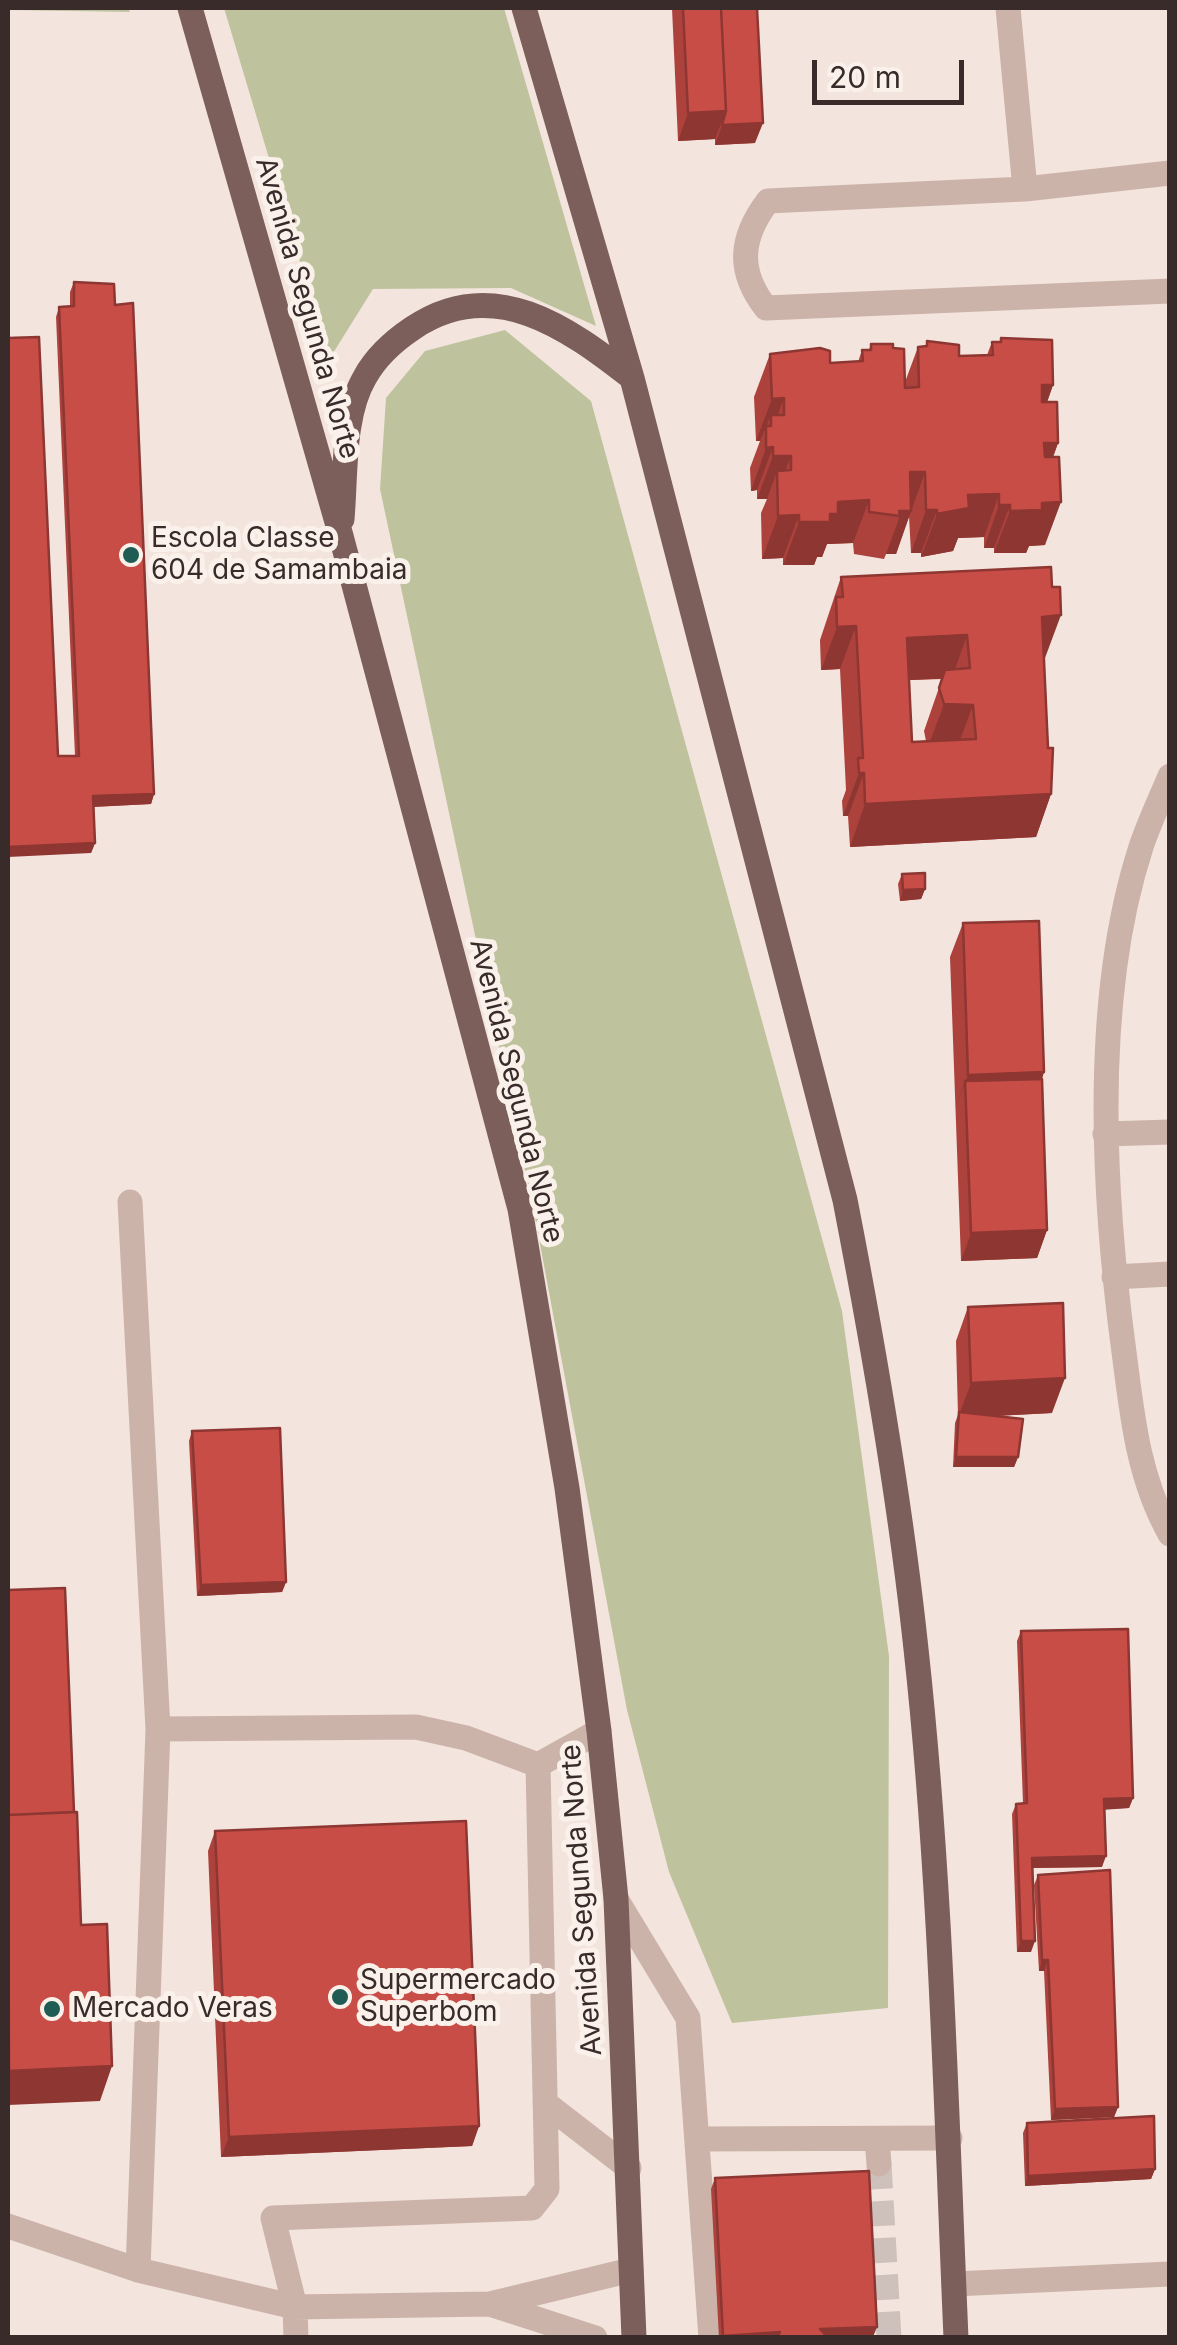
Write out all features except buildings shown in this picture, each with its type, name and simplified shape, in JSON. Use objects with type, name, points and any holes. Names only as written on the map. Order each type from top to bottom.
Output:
[{"type":"main road","name":"Avenida Segunda Norte","points":[[190,8],[341,536],[520,1209],[567,1488],[599,1730],[616,1900],[634,2338]]},
{"type":"main road","points":[[524,8],[632,378],[845,1200],[866,1308],[894,1472],[917,1652],[950,2138],[956,2338]]},
{"type":"main road","points":[[341,536],[350,427],[364,378],[396,340],[432,315],[485,302],[526,310],[578,336],[632,378]]},
{"type":"street","points":[[1008,8],[1025,188]]},
{"type":"street","points":[[1170,173],[1025,188],[768,201],[750,224],[743,257],[750,287],[766,308],[1170,291]]},
{"type":"street","points":[[1170,776],[1140,848],[1117,959],[1105,1134],[1114,1276],[1137,1448],[1158,1513],[1170,1534]]},
{"type":"street","points":[[1105,1134],[1170,1132]]},
{"type":"street","points":[[130,1202],[158,1729],[138,2270]]},
{"type":"street","points":[[1114,1276],[1170,1274]]},
{"type":"street","points":[[158,1729],[416,1727],[466,1738],[538,1765]]},
{"type":"street","points":[[538,1765],[599,1730]]},
{"type":"street","points":[[296,2338],[295,2307],[273,2218],[532,2208],[547,2189],[538,1765]]},
{"type":"street","points":[[616,1900],[688,2018],[711,2338]]},
{"type":"street","points":[[545,2103],[630,2168]]},
{"type":"street","points":[[698,2139],[878,2151],[950,2138]]},
{"type":"street","points":[[8,2226],[138,2270],[295,2307],[490,2304],[631,2270]]},
{"type":"street","points":[[954,2284],[1170,2274]]},
{"type":"street","points":[[490,2304],[594,2338]]},
{"type":"green space","points":[[128,8],[130,12],[8,10]]},
{"type":"green space","points":[[224,8],[504,8],[596,326],[511,288],[373,289],[330,358],[336,382]]},
{"type":"green space","points":[[505,330],[591,401],[842,1311],[889,1656],[888,2008],[732,2023],[669,1872],[627,1710],[534,1212],[380,489],[386,398],[425,351]]},
{"type":"tunnel","points":[[879,2164],[889,2338]]},
{"type":"place","name":"Escola Classe 604 de Samambaia","points":[[131,555]]},
{"type":"place","name":"Supermercado Superbom","points":[[340,1997]]},
{"type":"place","name":"Mercado Veras","points":[[52,2009]]}]
